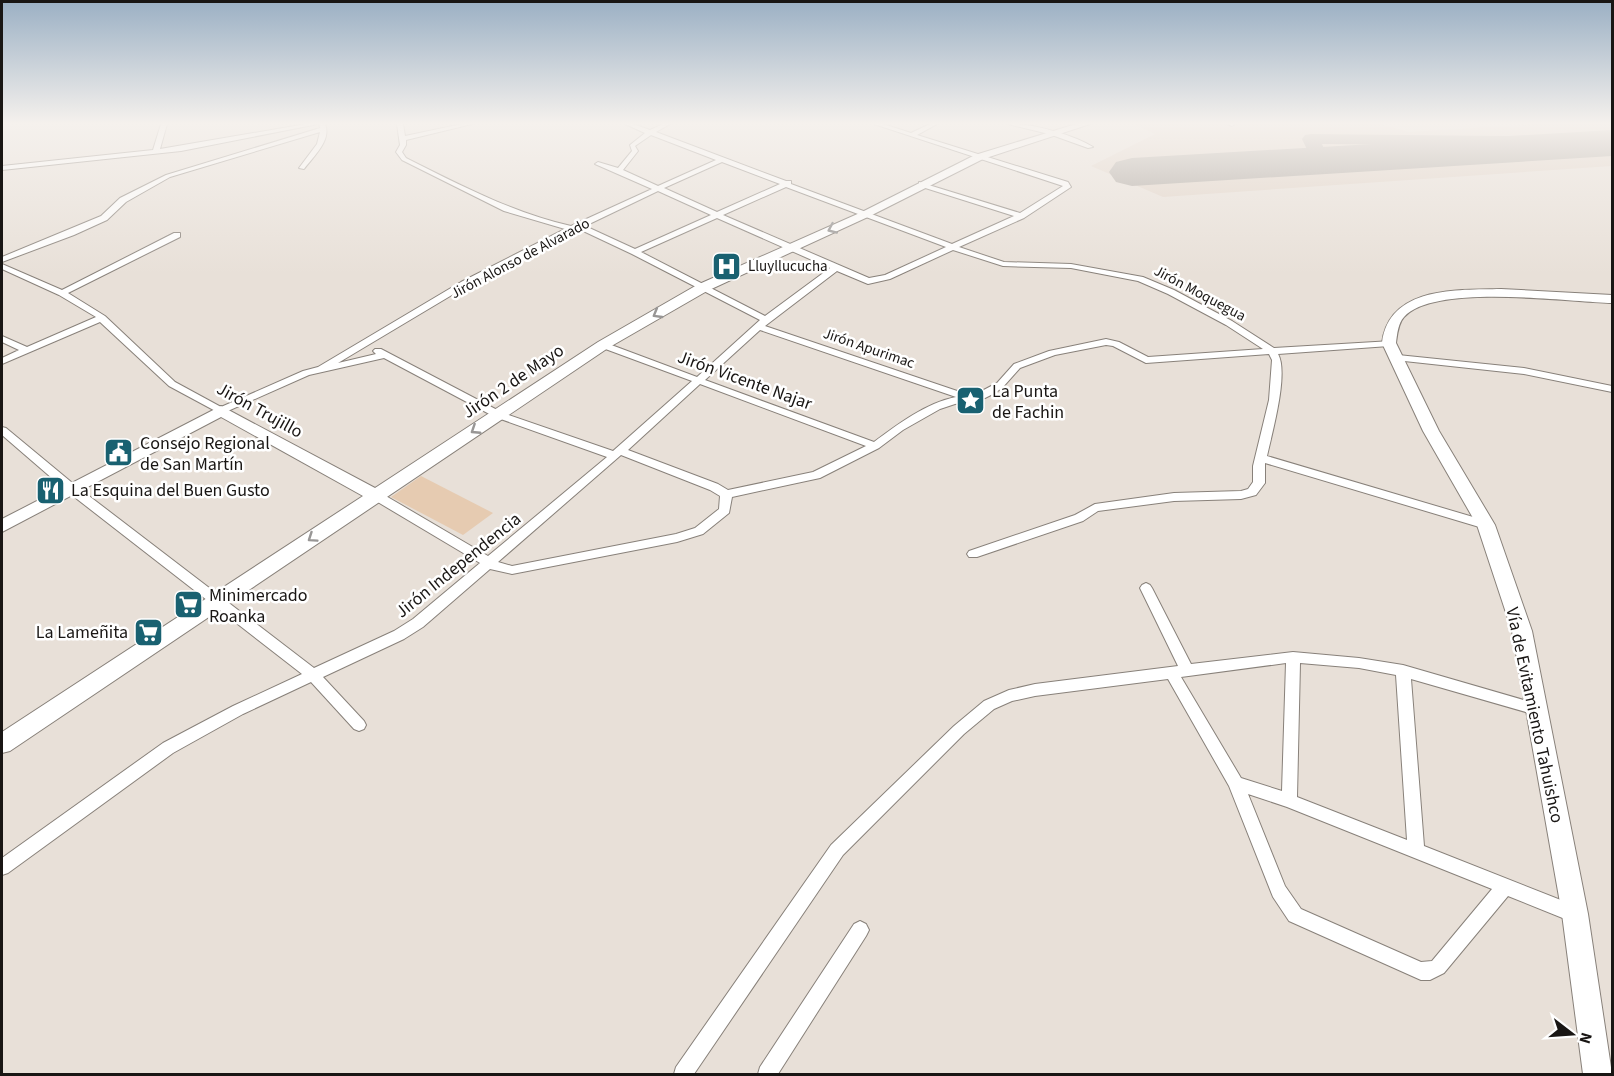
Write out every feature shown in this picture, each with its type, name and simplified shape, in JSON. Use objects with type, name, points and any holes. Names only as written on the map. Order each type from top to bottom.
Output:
[{"type":"main road","name":"Jirón 2 de Mayo","points":[[2,744],[603,345],[702,288],[866,214],[943,174]]},
{"type":"main road","points":[[1393,351],[1391,327],[1400,313],[1414,304],[1436,297],[1483,294],[1612,299]]},
{"type":"main road","name":"Vía de Evitamiento Tahuishco","points":[[1393,351],[1431,431],[1486,525],[1522,631],[1575,914],[1598,1074]]},
{"type":"main road","name":"Jirón Alonso de Alvarado","points":[[2,526],[221,411]]},
{"type":"main road","name":"Jirón Trujillo","points":[[221,411],[375,495]]},
{"type":"street","points":[[2,260],[104,218],[123,200],[174,174]]},
{"type":"street","points":[[434,174],[511,212],[545,223],[576,227]]},
{"type":"street","points":[[626,174],[868,281],[877,280],[1021,216],[1066,190],[1065,184],[1034,174]]},
{"type":"street","name":"Jirón Alonso de Alvarado","points":[[221,411],[322,367],[367,344],[482,274],[688,174]]},
{"type":"street","name":"Jirón Moquegua","points":[[764,174],[973,255],[1003,264],[1071,266],[1140,279],[1190,302],[1272,351]]},
{"type":"street","points":[[635,252],[717,213],[788,183]]},
{"type":"street","points":[[922,184],[1021,216]]},
{"type":"street","name":"Jirón Apurimac","points":[[576,227],[635,252],[763,323],[969,399]]},
{"type":"street","points":[[62,293],[177,235]]},
{"type":"street","name":"Jirón Trujillo","points":[[2,266],[62,293],[96,313],[172,384],[221,411]]},
{"type":"street","name":"Jirón Independencia","points":[[2,867],[168,748],[238,710],[399,635],[434,612],[618,453],[763,323],[836,268]]},
{"type":"street","points":[[2,361],[102,318]]},
{"type":"street","points":[[2,339],[26,350]]},
{"type":"street","points":[[367,344],[499,415],[618,453],[714,487],[726,494],[816,475],[875,446],[899,428],[936,407],[981,396],[1000,385],[1017,366],[1052,353],[1106,342],[1116,344],[1146,360],[1272,351],[1393,351],[1524,371],[1612,389]]},
{"type":"street","name":"Jirón Vicente Najar","points":[[603,345],[875,446]]},
{"type":"street","points":[[974,554],[1079,518],[1095,508],[1143,499],[1241,495],[1252,492],[1259,483],[1261,458],[1274,400],[1277,360],[1272,351]]},
{"type":"street","name":"Jirón Alonso de Alvarado","points":[[322,367],[384,355]]},
{"type":"street","points":[[2,430],[72,489],[312,675],[359,725]]},
{"type":"street","points":[[1261,458],[1486,525]]},
{"type":"street","name":"Jirón Trujillo","points":[[375,495],[498,568],[512,570],[666,540],[699,531],[725,510],[726,494]]},
{"type":"street","points":[[1146,588],[1179,671],[1236,783],[1279,891],[1295,915],[1421,971],[1430,971],[1438,967],[1505,887]]},
{"type":"street","points":[[683,1074],[837,850],[958,730],[990,705],[1009,696],[1035,690],[1293,657],[1359,663],[1403,671],[1536,709]]},
{"type":"street","points":[[1289,801],[1293,657]]},
{"type":"street","points":[[1403,671],[1416,852]]},
{"type":"street","points":[[1236,783],[1289,801],[1575,914]]},
{"type":"street","points":[[767,1074],[860,930]]},
{"type":"shaded area","points":[[1110,174],[1493,174],[1163,197]]},
{"type":"shaded area","points":[[421,476],[493,513],[463,535],[391,497]]},
{"type":"place","name":"Lluyllucucha","points":[[727,266]]},
{"type":"place","name":"La Punta de Fachin","points":[[971,401]]},
{"type":"place","name":"Consejo Regional de San Martín","points":[[119,453]]},
{"type":"place","name":"La Esquina del Buen Gusto","points":[[50,490]]},
{"type":"place","name":"Minimercado Roanka","points":[[188,605]]},
{"type":"place","name":"La Lameñita","points":[[149,632]]}]
